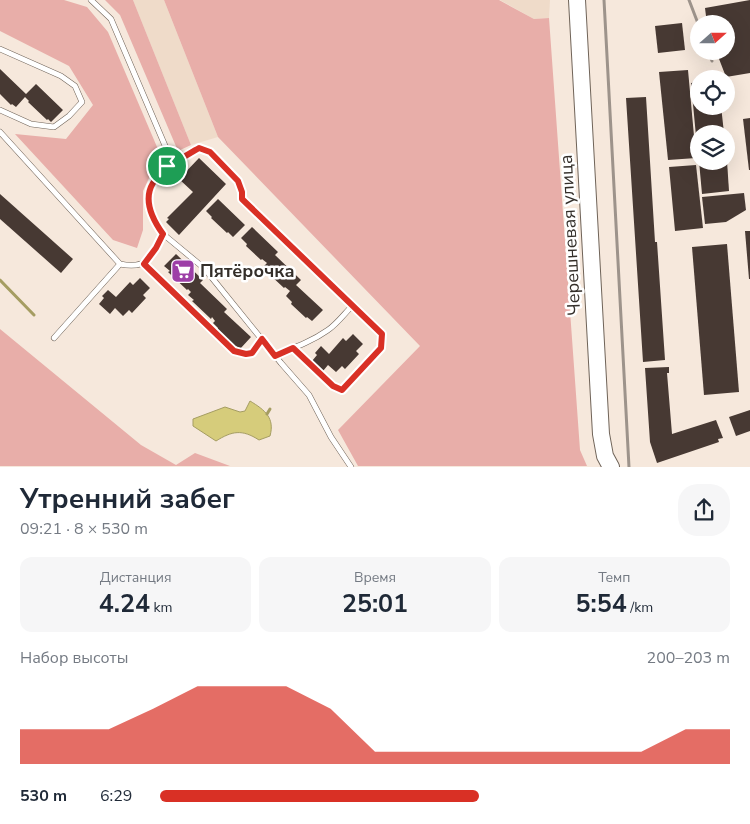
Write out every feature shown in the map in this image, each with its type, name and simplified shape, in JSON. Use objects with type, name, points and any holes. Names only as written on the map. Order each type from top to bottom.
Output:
[{"type":"main road","name":"Черешневая улица","points":[[577,0],[601,434],[605,456],[611,466]]},
{"type":"lane","points":[[91,0],[111,19],[169,156],[167,166]]},
{"type":"lane","points":[[0,49],[62,76],[75,86],[82,102],[69,116],[54,127],[31,124],[0,110]]},
{"type":"lane","points":[[0,132],[120,264],[132,267],[144,264],[156,248],[163,234]]},
{"type":"lane","points":[[293,348],[333,386],[342,390],[381,348],[382,334],[242,199],[242,192],[238,181],[210,152],[199,148],[167,166],[152,184],[148,196],[153,220],[163,234],[204,268],[309,395],[331,437],[351,466]]},
{"type":"lane","points":[[54,338],[120,264]]},
{"type":"lane","points":[[144,264],[234,351],[246,354],[252,353],[262,339]]},
{"type":"lane","points":[[275,356],[306,343],[329,329],[353,305]]},
{"type":"shaded area","points":[[0,0],[64,0],[87,7],[108,32],[160,154],[143,191],[143,230],[137,248],[113,240],[15,134],[66,139],[93,105],[69,66],[0,31]]},
{"type":"shaded area","points":[[105,0],[133,0],[191,145],[178,151],[120,15]]},
{"type":"shaded area","points":[[133,0],[164,0],[218,137],[191,145]]},
{"type":"shaded area","points":[[164,0],[499,0],[534,19],[549,18],[580,450],[587,466],[358,466],[338,430],[420,346],[218,137]]},
{"type":"shaded area","points":[[500,0],[550,0],[549,18],[534,19]]},
{"type":"shaded area","points":[[0,329],[141,445],[176,465],[195,453],[230,466],[0,466]]},
{"type":"shaded area","points":[[250,401],[268,415],[271,424],[270,436],[259,440],[247,434],[232,433],[216,441],[193,426],[193,419],[225,407],[240,412],[245,411]]},
{"type":"building","points":[[750,0],[750,73],[735,76],[735,70],[723,70],[719,60],[735,60],[735,15],[706,15],[705,8]]},
{"type":"building","points":[[682,23],[685,50],[658,53],[655,26]]},
{"type":"building","points":[[0,69],[26,94],[36,84],[63,110],[51,122],[28,102],[25,97],[16,107],[11,105],[0,94]]},
{"type":"building","points":[[688,70],[690,115],[692,115],[693,125],[690,125],[690,158],[668,160],[659,72]]},
{"type":"building","points":[[646,97],[665,360],[643,362],[626,98]]},
{"type":"building","points":[[694,115],[722,115],[723,125],[695,125]]},
{"type":"building","points":[[750,118],[750,170],[749,170],[743,119]]},
{"type":"building","points":[[199,158],[226,184],[179,235],[166,222],[169,219],[167,218],[193,192],[179,179]]},
{"type":"building","points":[[690,165],[690,170],[697,170],[703,228],[675,231],[669,167]]},
{"type":"building","points":[[700,170],[728,170],[729,191],[702,194]]},
{"type":"building","points":[[744,193],[746,210],[726,222],[705,224],[702,197]]},
{"type":"building","points":[[0,194],[73,259],[61,273],[0,219]]},
{"type":"building","points":[[218,199],[245,225],[233,237],[211,218],[206,211]]},
{"type":"building","points":[[252,227],[278,252],[275,255],[301,280],[296,285],[323,310],[312,321],[291,304],[292,302],[286,296],[290,291],[269,274],[264,266],[267,263],[246,246],[247,244],[241,238]]},
{"type":"building","points":[[745,231],[750,231],[750,279],[749,279]]},
{"type":"building","points":[[727,244],[739,392],[704,395],[692,247]]},
{"type":"building","points":[[176,254],[203,280],[200,283],[227,309],[224,312],[251,337],[240,349],[235,347],[217,330],[218,328],[213,323],[215,321],[212,317],[211,319],[192,301],[194,300],[188,295],[191,292],[168,272],[170,271],[164,266]]},
{"type":"building","points":[[140,278],[150,288],[143,295],[146,298],[132,313],[129,310],[123,316],[115,308],[110,314],[99,304],[104,298],[102,296],[108,290],[116,297],[130,282],[133,285]]},
{"type":"building","points":[[353,334],[363,344],[356,351],[359,354],[345,369],[342,366],[336,372],[328,365],[323,371],[312,361],[317,355],[315,353],[321,346],[329,354],[343,338],[346,341]]},
{"type":"building","points":[[669,367],[669,373],[667,373],[672,434],[716,420],[723,438],[718,439],[719,442],[657,463],[650,442],[645,368]]},
{"type":"building","points":[[750,410],[750,431],[736,436],[729,417]]},
{"type":"waterway","points":[[0,280],[34,315]]},
{"type":"waterway","points":[[267,414],[270,409]]},
{"type":"railway","points":[[604,0],[629,467]]},
{"type":"railway","points":[[689,0],[695,15]]},
{"type":"place","name":"Пятёрочка","points":[[183,271]]},
{"type":"route","points":[[199,148],[210,152],[238,181],[242,192],[242,199],[382,334],[381,348],[342,390],[333,386],[293,348],[275,356],[262,339],[252,353],[246,354],[234,351],[144,264],[156,248],[163,234],[153,220],[148,196],[152,184],[167,166],[199,148]]}]
